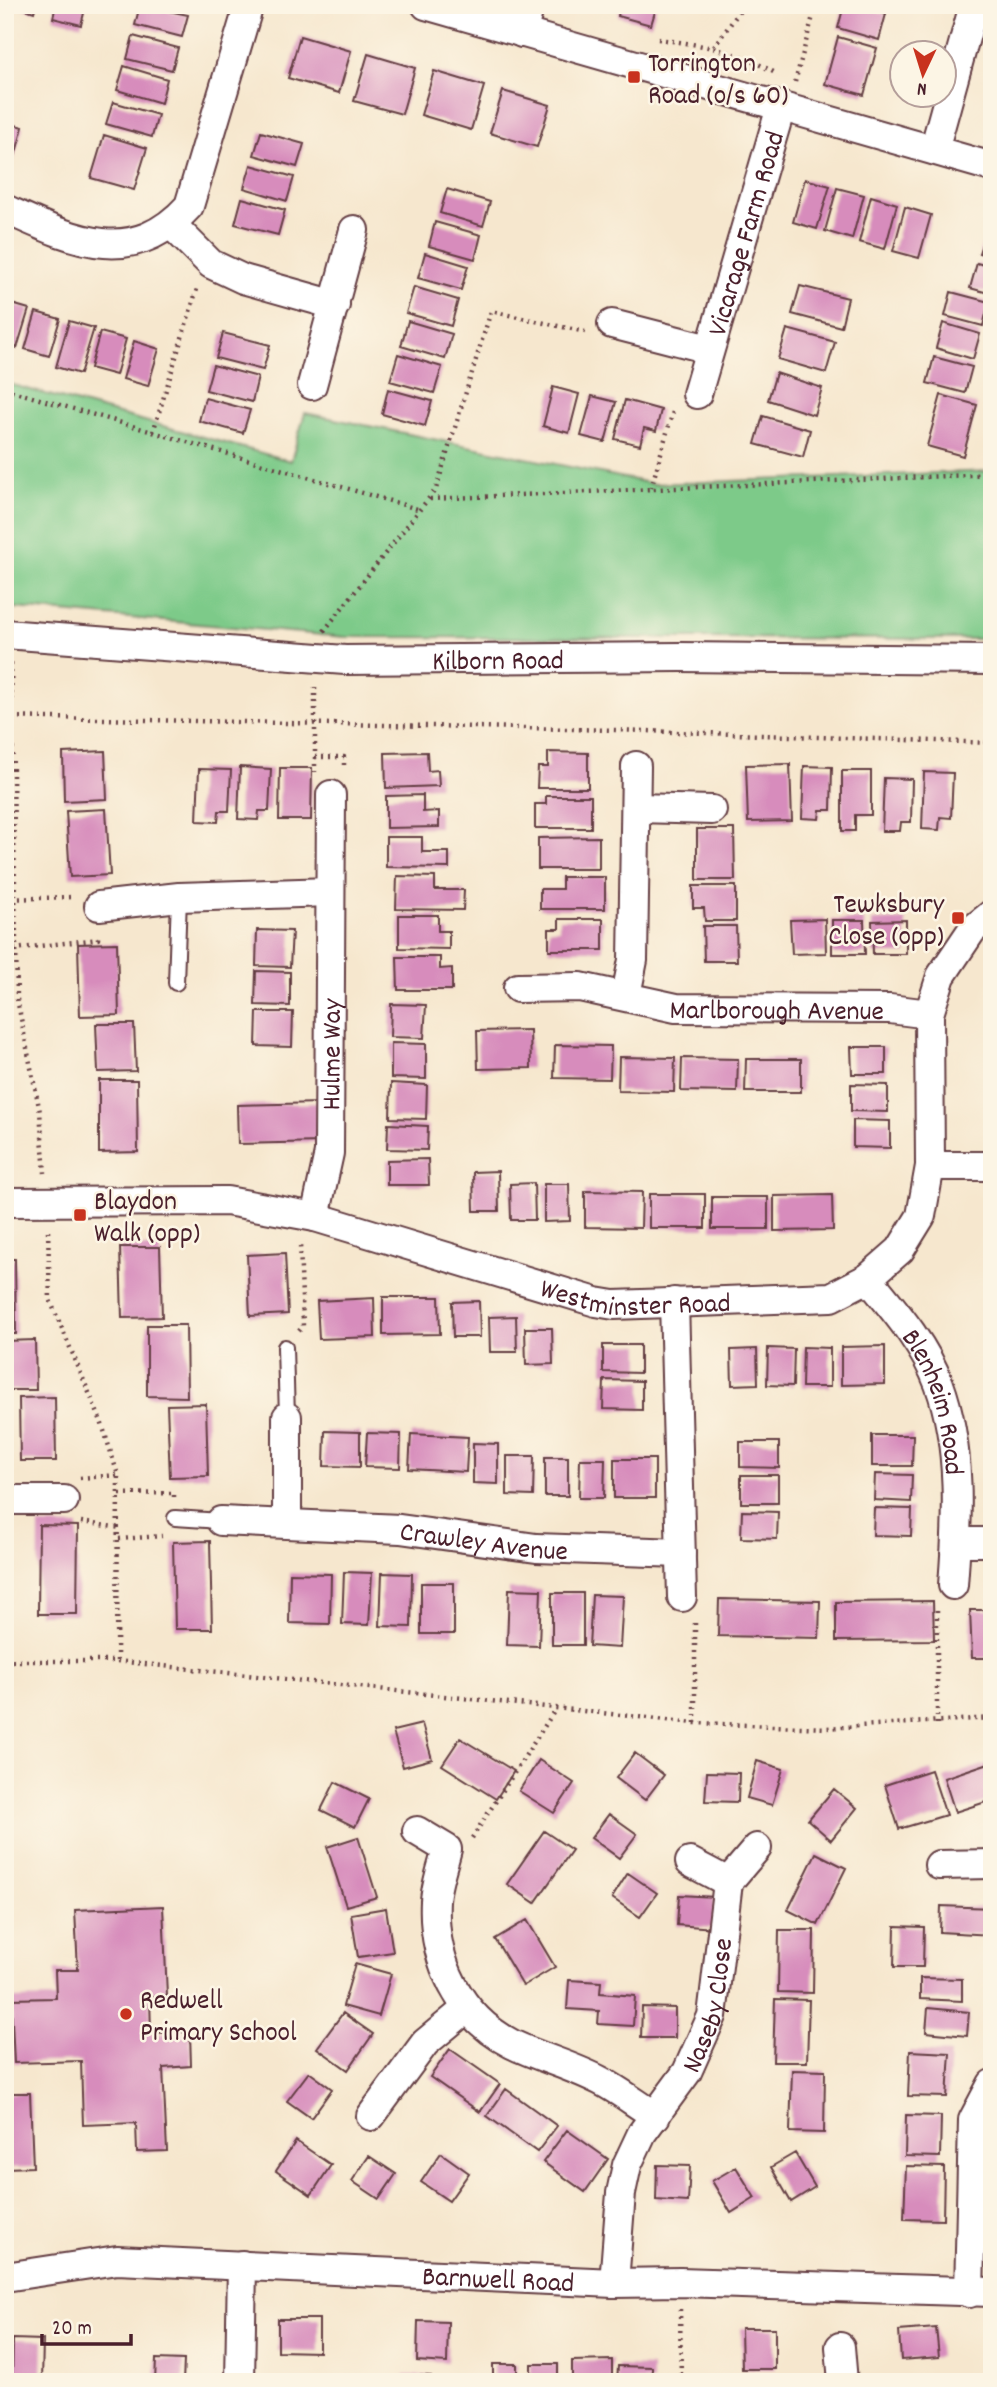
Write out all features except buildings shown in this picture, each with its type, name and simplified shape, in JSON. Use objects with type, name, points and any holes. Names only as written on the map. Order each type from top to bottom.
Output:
[{"type":"street","points":[[5,209],[62,235],[101,244],[135,243],[172,225],[190,206],[249,5]]},
{"type":"street","points":[[426,5],[672,73],[782,107]]},
{"type":"street","points":[[522,33],[530,5]]},
{"type":"street","points":[[934,150],[979,9]]},
{"type":"street","name":"Vicarage Farm Road","points":[[697,394],[782,107],[992,167]]},
{"type":"street","points":[[172,225],[211,264],[243,279],[335,305]]},
{"type":"street","points":[[312,386],[354,230]]},
{"type":"street","name":"Vicarage Farm Road","points":[[612,324],[709,349]]},
{"type":"street","name":"Kilborn Road","points":[[8,634],[322,658],[992,660]]},
{"type":"street","name":"Marlborough Avenue","points":[[626,995],[633,960],[636,766]]},
{"type":"street","name":"Hulme Way","points":[[309,1215],[329,1153],[331,794]]},
{"type":"street","points":[[637,808],[712,810]]},
{"type":"street","points":[[99,906],[179,897],[330,892]]},
{"type":"street","name":"Westminster Road","points":[[5,1202],[227,1201],[309,1215],[596,1302],[803,1300],[831,1297],[868,1278],[900,1250],[921,1216],[930,1166],[929,1014],[941,976],[972,930],[992,914]]},
{"type":"street","name":"Marlborough Avenue","points":[[518,988],[580,987],[676,1008],[890,1009],[929,1014]]},
{"type":"street","points":[[930,1166],[992,1166]]},
{"type":"street","name":"Blenheim Road","points":[[868,1278],[909,1329],[939,1384],[950,1433],[957,1542],[953,1585]]},
{"type":"street","points":[[674,1302],[682,1597]]},
{"type":"street","points":[[287,1418],[287,1523]]},
{"type":"street","points":[[5,1500],[64,1500]]},
{"type":"street","name":"Crawley Avenue","points":[[221,1521],[400,1529],[536,1548],[681,1553]]},
{"type":"street","points":[[957,1542],[992,1542]]},
{"type":"street","points":[[417,1831],[447,1849],[435,1900],[438,1942],[449,1980],[466,2009],[487,2030],[513,2044],[601,2081],[656,2116]]},
{"type":"street","points":[[690,1862],[729,1882],[757,1848]]},
{"type":"street","points":[[939,1865],[992,1864]]},
{"type":"street","name":"Naseby Close","points":[[614,2283],[621,2193],[627,2165],[642,2133],[687,2072],[712,2016],[729,1882]]},
{"type":"street","points":[[371,2116],[425,2043],[466,2009]]},
{"type":"street","points":[[981,2292],[973,2120],[992,2084]]},
{"type":"street","name":"Barnwell Road","points":[[5,2277],[117,2260],[614,2283],[680,2282],[981,2292]]},
{"type":"street","points":[[240,2382],[242,2265]]},
{"type":"street","points":[[840,2347],[842,2382]]},
{"type":"lane","points":[[176,983],[179,897]]},
{"type":"lane","points":[[285,1347],[287,1418]]},
{"type":"lane","points":[[174,1518],[221,1521]]},
{"type":"path","points":[[714,47],[744,5]]},
{"type":"path","points":[[782,107],[794,84],[816,5]]},
{"type":"path","points":[[153,432],[196,289],[211,264]]},
{"type":"path","points":[[331,794],[315,786],[314,676],[322,674],[323,632],[436,489],[491,311],[600,336],[612,324]]},
{"type":"path","points":[[5,389],[421,510]]},
{"type":"path","points":[[651,488],[677,399],[697,394]]},
{"type":"path","points":[[429,499],[992,474]]},
{"type":"path","points":[[8,634],[17,999],[40,1112],[47,1202],[50,1300],[102,1421],[118,1475],[117,1661]]},
{"type":"path","points":[[8,717],[617,730],[992,743]]},
{"type":"path","points":[[5,844],[13,844]]},
{"type":"path","points":[[5,899],[100,896],[98,939],[14,949]]},
{"type":"path","points":[[285,1347],[303,1326],[300,1235],[309,1215]]},
{"type":"path","points":[[937,1724],[937,1596],[953,1585]]},
{"type":"path","points":[[682,1597],[695,1606],[695,1723]]},
{"type":"path","points":[[5,1661],[117,1661],[695,1723],[826,1728],[937,1724],[992,1718]]},
{"type":"path","points":[[447,1849],[473,1838],[555,1710]]},
{"type":"path","points":[[680,2282],[681,2382]]},
{"type":"green space","points":[[5,383],[291,461],[305,413],[654,484],[992,471],[992,639],[345,637],[5,607]]},
{"type":"place","name":"Torrington Road (o/s 60)","points":[[634,77]]},
{"type":"place","name":"Tewksbury Close (opp)","points":[[958,918]]},
{"type":"place","name":"Blaydon Walk (opp)","points":[[80,1215]]},
{"type":"place","name":"Redwell Primary School","points":[[126,2014]]}]
